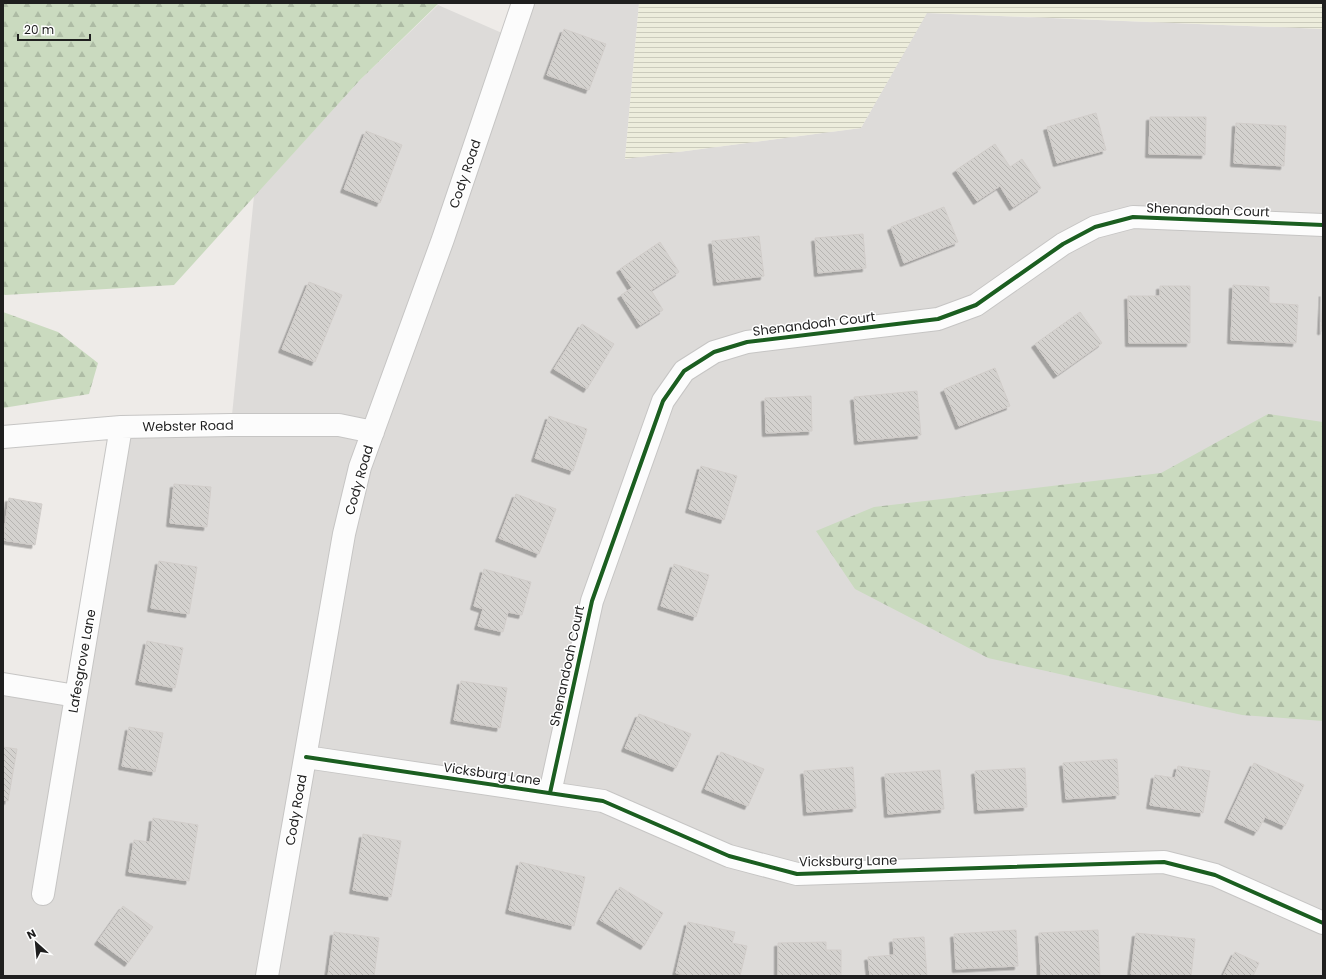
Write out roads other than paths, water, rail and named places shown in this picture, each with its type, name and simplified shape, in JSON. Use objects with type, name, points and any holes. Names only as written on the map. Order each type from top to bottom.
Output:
[{"type":"street","name":"Cody Road","points":[[267,976],[344,534],[360,467],[443,239],[523,3]]},
{"type":"street","name":"Shenandoah Court","points":[[550,793],[592,601],[663,401],[684,371],[714,352],[747,342],[938,320],[976,305],[1063,244],[1095,227],[1133,217],[1323,225]]},
{"type":"street","name":"Webster Road","points":[[3,437],[121,427],[339,425],[373,432]]},
{"type":"street","name":"Lafesgrove Lane","points":[[43,894],[121,427]]},
{"type":"street","points":[[3,684],[76,696]]},
{"type":"street","name":"Vicksburg Lane","points":[[306,757],[603,801],[729,856],[797,874],[1164,862],[1215,876],[1323,923]]}]
